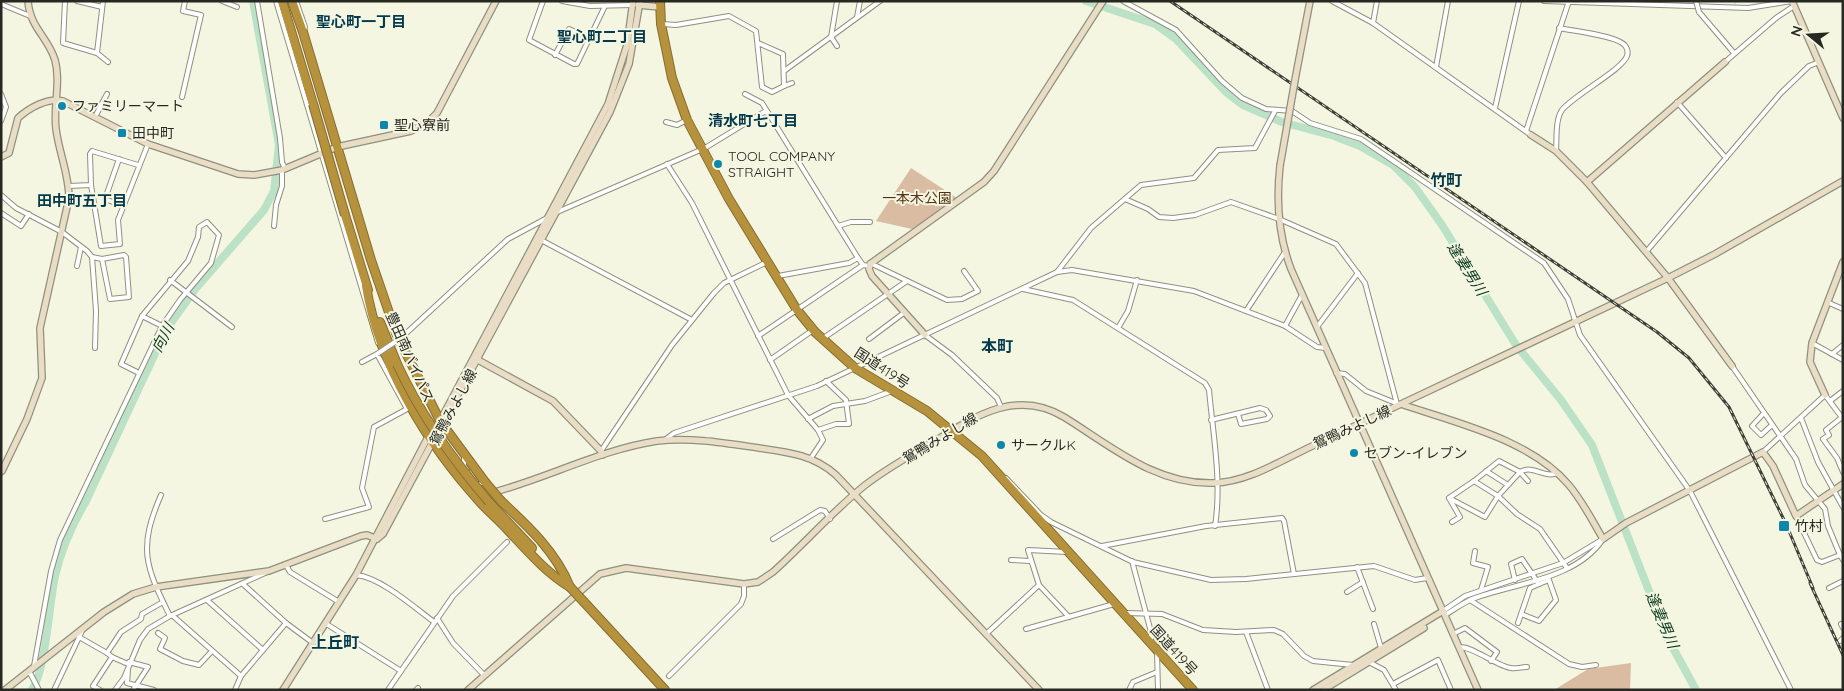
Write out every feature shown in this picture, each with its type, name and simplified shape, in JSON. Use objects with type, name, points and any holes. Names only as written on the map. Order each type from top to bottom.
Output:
[{"type":"highway","name":"豊田南バイパス","points":[[279,1],[295,44],[366,286],[397,364],[428,424],[454,460],[489,502],[665,690]]},
{"type":"highway","points":[[292,1],[371,260],[396,333],[441,423],[501,501],[544,545],[563,570],[570,587]]},
{"type":"highway","name":"国道419号","points":[[660,4],[661,24],[672,78],[687,120],[701,149],[776,278],[797,310],[813,330],[855,368],[952,430],[1000,474],[1114,604],[1193,690]]},
{"type":"highway","points":[[366,286],[380,338],[397,380],[432,439],[481,504],[553,577],[570,587]]},
{"type":"street","points":[[2,471],[27,419],[42,378],[40,328],[68,208],[69,186],[56,129],[57,76],[54,57],[30,16],[28,1]]},
{"type":"street","points":[[66,1],[63,43],[97,54],[108,62]]},
{"type":"street","points":[[77,1],[102,7]]},
{"type":"street","points":[[97,54],[103,1]]},
{"type":"street","points":[[182,97],[201,15],[183,11],[185,1]]},
{"type":"street","points":[[222,1],[237,7]]},
{"type":"street","points":[[256,1],[280,138],[282,162],[282,186],[276,205],[274,226]]},
{"type":"street","points":[[279,1],[369,319],[381,351],[397,380]]},
{"type":"street","points":[[296,1],[305,27],[303,32]]},
{"type":"street","points":[[1,156],[10,153],[18,118],[48,101],[56,99],[148,144],[238,174],[259,175],[281,171],[321,152],[337,147],[411,131],[430,120],[448,93],[496,1]]},
{"type":"street","points":[[543,1],[529,40],[555,55],[576,64],[605,6]]},
{"type":"street","points":[[562,1],[605,6],[636,3],[660,4]]},
{"type":"street","points":[[837,1],[832,37],[837,46]]},
{"type":"street","points":[[857,17],[860,1]]},
{"type":"street","points":[[784,70],[880,1]]},
{"type":"street","points":[[758,336],[868,265],[984,182],[999,163],[1103,1]]},
{"type":"street","points":[[1123,1],[1176,30],[1222,81],[1242,98],[1274,113]]},
{"type":"street","points":[[1310,1],[1280,166],[1277,193],[1284,252],[1336,374],[1360,423],[1478,690]]},
{"type":"street","points":[[1332,1],[1373,23],[1556,151],[1587,182],[1668,278],[1781,436],[1796,459],[1805,485],[1828,515],[1828,526],[1843,560]]},
{"type":"street","points":[[1373,23],[1377,1]]},
{"type":"street","points":[[1436,67],[1448,1]]},
{"type":"street","points":[[1495,108],[1519,1]]},
{"type":"street","points":[[1544,1],[1748,8],[1793,4]]},
{"type":"street","points":[[1696,1],[1699,12],[1734,53]]},
{"type":"street","points":[[1528,133],[1568,2]]},
{"type":"street","points":[[476,358],[610,112],[621,85],[635,38],[636,3]]},
{"type":"street","points":[[476,358],[608,104],[627,44],[636,3]]},
{"type":"street","points":[[1,4],[30,16]]},
{"type":"street","points":[[1587,182],[1677,102],[1793,4]]},
{"type":"street","points":[[1793,4],[1843,118]]},
{"type":"street","points":[[661,24],[676,25],[729,16],[757,32],[762,88],[772,92],[792,83]]},
{"type":"street","points":[[1556,151],[1562,110],[1628,55],[1628,49],[1623,43],[1613,39],[1559,28]]},
{"type":"street","points":[[555,55],[569,29],[590,38]]},
{"type":"street","points":[[758,43],[782,54],[784,86]]},
{"type":"street","points":[[1646,252],[1789,85],[1809,66],[1818,62]]},
{"type":"street","points":[[1,94],[4,104],[1,121]]},
{"type":"street","points":[[96,117],[108,94]]},
{"type":"street","points":[[745,94],[760,101],[813,182],[858,258],[868,265],[947,300],[962,299],[978,291],[964,272]]},
{"type":"street","points":[[1677,102],[1726,158]]},
{"type":"street","points":[[1057,272],[1091,228],[1140,185],[1194,178],[1218,150],[1255,148],[1274,113],[1282,109],[1292,111],[1310,122],[1350,134],[1375,146],[1530,251],[1544,263],[1568,298],[1580,336],[1690,491],[1791,690]]},
{"type":"street","points":[[362,362],[401,338],[508,240],[556,213],[701,149],[764,112],[768,113]]},
{"type":"street","points":[[666,122],[676,126],[687,120]]},
{"type":"street","points":[[138,165],[92,151],[90,154],[91,185],[101,246],[120,244],[118,220],[138,165],[148,144]]},
{"type":"street","points":[[119,159],[105,199],[123,206]]},
{"type":"street","points":[[667,164],[692,203],[732,279],[788,395],[818,430],[823,440],[811,458]]},
{"type":"street","points":[[1336,374],[1345,374],[1366,391],[1399,404],[1668,278],[1715,254],[1843,181]]},
{"type":"street","points":[[69,186],[91,185]]},
{"type":"street","points":[[1,195],[16,208],[62,232],[92,257],[102,259],[124,255],[126,257],[129,297],[108,298],[102,259]]},
{"type":"street","points":[[1125,199],[1148,209],[1159,217],[1173,218],[1195,215],[1231,202],[1331,240],[1366,283],[1399,404]]},
{"type":"street","points":[[1,213],[21,226],[29,214]]},
{"type":"street","points":[[34,666],[51,571],[60,540],[162,326],[212,261],[219,237],[207,222],[199,227],[198,237],[188,261],[170,280],[142,316],[121,364],[139,373]]},
{"type":"street","points":[[838,226],[851,222],[870,222]]},
{"type":"street","points":[[541,240],[692,320]]},
{"type":"street","points":[[77,266],[81,247]]},
{"type":"street","points":[[1246,311],[1284,252]]},
{"type":"street","points":[[92,257],[96,311],[95,348]]},
{"type":"street","points":[[776,278],[849,263],[858,258]]},
{"type":"street","points":[[602,453],[651,375],[692,320],[720,287],[767,262]]},
{"type":"street","points":[[1843,262],[1812,342],[1810,362],[1825,395],[1842,419],[1826,430],[1829,434],[1823,439],[1837,458],[1843,472]]},
{"type":"street","points":[[868,265],[871,274],[925,335],[952,355],[997,398],[1001,408]]},
{"type":"street","points":[[664,440],[674,433],[826,382],[1057,272],[1072,270],[1194,291],[1285,326],[1310,340],[1317,347],[1326,348]]},
{"type":"street","points":[[1317,327],[1358,273]]},
{"type":"street","points":[[170,280],[232,327]]},
{"type":"street","points":[[1118,328],[1128,311],[1137,280]]},
{"type":"street","points":[[822,339],[907,281]]},
{"type":"street","points":[[1023,289],[1070,299],[1205,383],[1209,390],[1217,482],[1216,526]]},
{"type":"street","points":[[1285,326],[1302,295]]},
{"type":"street","points":[[1826,302],[1843,309]]},
{"type":"street","points":[[869,339],[905,312]]},
{"type":"street","points":[[142,316],[162,326]]},
{"type":"street","points":[[770,360],[813,330]]},
{"type":"street","points":[[1310,340],[1321,339]]},
{"type":"street","points":[[1812,342],[1843,360]]},
{"type":"street","points":[[1832,354],[1843,344]]},
{"type":"street","points":[[326,519],[369,507],[362,488],[374,427],[406,409],[377,354]]},
{"type":"street","name":"鴛鴨みよし線","points":[[284,690],[377,539],[383,534],[476,358],[553,401],[602,453]]},
{"type":"street","points":[[818,430],[836,424],[849,424],[846,400],[826,382]]},
{"type":"street","points":[[808,419],[833,406],[865,401],[892,391]]},
{"type":"street","points":[[1830,401],[1843,391]]},
{"type":"street","points":[[1323,690],[1444,613],[1466,596],[1564,562],[1626,523],[1762,452],[1825,395]]},
{"type":"street","name":"鴛鴨みよし線","points":[[744,584],[758,582],[774,572],[855,494],[892,467],[978,415],[1001,408],[1026,406],[1047,410],[1062,416],[1147,469],[1192,482],[1217,482],[1254,473],[1399,404],[1523,449],[1557,473],[1578,498],[1603,539]]},
{"type":"street","points":[[1212,420],[1260,408],[1266,410],[1269,418],[1241,424],[1238,414]]},
{"type":"street","points":[[1764,413],[1752,426],[1761,435],[1772,425]]},
{"type":"street","points":[[1801,418],[1808,442],[1843,507]]},
{"type":"street","points":[[464,453],[464,466],[483,490],[491,493],[602,453],[664,440],[692,440],[727,444],[788,452],[811,458],[830,470],[855,494],[1039,690]]},
{"type":"street","points":[[1762,452],[1773,466],[1817,560],[1822,562],[1840,555]]},
{"type":"street","points":[[1449,498],[1499,461],[1520,472],[1528,481]]},
{"type":"street","points":[[450,465],[468,471]]},
{"type":"street","points":[[1449,498],[1485,516],[1498,496],[1520,472],[1530,469],[1551,475],[1557,473]]},
{"type":"street","points":[[1486,471],[1508,485]]},
{"type":"street","points":[[1000,474],[1018,488],[1044,518],[1132,561],[1211,580],[1246,579],[1374,566],[1415,580],[1427,578]]},
{"type":"street","points":[[1474,481],[1498,496],[1516,514],[1544,533],[1567,568]]},
{"type":"street","points":[[1796,516],[1843,484]]},
{"type":"street","points":[[161,495],[150,520],[145,543],[156,587],[172,616],[241,676]]},
{"type":"street","points":[[1449,498],[1460,517],[1452,522]]},
{"type":"street","points":[[773,539],[820,510],[825,511],[830,519]]},
{"type":"street","points":[[1102,547],[1216,526],[1284,518],[1294,574]]},
{"type":"street","points":[[115,690],[145,632],[172,616],[244,585],[269,571],[361,536],[367,535],[377,539]]},
{"type":"street","points":[[1313,690],[1381,648],[1470,600],[1567,568],[1588,554],[1603,539]]},
{"type":"street","points":[[388,690],[435,620],[472,575],[507,542]]},
{"type":"street","points":[[1068,552],[1028,550],[1039,585],[1069,617]]},
{"type":"street","points":[[1475,552],[1473,563],[1488,567],[1481,590]]},
{"type":"street","points":[[1011,560],[1030,561]]},
{"type":"street","points":[[1515,580],[1511,564],[1512,562],[1523,560],[1539,584]]},
{"type":"street","points":[[1132,561],[1151,643]]},
{"type":"street","points":[[286,565],[290,572],[339,602]]},
{"type":"street","points":[[1357,567],[1373,610]]},
{"type":"street","points":[[468,690],[593,578],[606,571],[626,568],[744,584],[744,596],[741,604],[668,676]]},
{"type":"street","points":[[5,690],[121,600],[156,587],[269,571]]},
{"type":"street","points":[[356,575],[363,575],[435,620],[453,643],[484,675]]},
{"type":"street","points":[[1518,624],[1521,614],[1530,588],[1549,580],[1556,600],[1539,622],[1521,614]]},
{"type":"street","points":[[1829,588],[1843,581]]},
{"type":"street","points":[[1347,592],[1363,582]]},
{"type":"street","points":[[244,585],[286,623],[313,644]]},
{"type":"street","points":[[986,634],[1039,585]]},
{"type":"street","points":[[208,600],[263,650]]},
{"type":"street","points":[[1470,600],[1569,664],[1582,667],[1596,665]]},
{"type":"street","points":[[107,653],[121,632],[141,619],[142,614],[163,602]]},
{"type":"street","points":[[1026,629],[1114,604]]},
{"type":"street","points":[[1123,613],[1162,614],[1203,630],[1246,632],[1274,630],[1283,634],[1304,656],[1313,660],[1354,665],[1368,662],[1384,670],[1396,690]]},
{"type":"street","points":[[235,690],[241,676],[286,623]]},
{"type":"street","points":[[325,624],[401,670]]},
{"type":"street","points":[[1374,624],[1381,648]]},
{"type":"street","points":[[1453,634],[1465,628],[1497,652],[1491,661]]},
{"type":"street","points":[[54,690],[83,630]]},
{"type":"street","points":[[1246,632],[1268,690]]},
{"type":"street","points":[[158,633],[165,638],[160,650],[182,661],[199,665],[212,650]]},
{"type":"street","points":[[79,637],[112,657],[129,663],[147,666],[132,690]]},
{"type":"street","points":[[1459,648],[1467,648],[1491,661],[1510,668],[1527,667]]},
{"type":"street","points":[[1157,649],[1158,690]]},
{"type":"street","points":[[100,690],[93,686],[112,657]]},
{"type":"street","points":[[1393,684],[1438,660],[1451,690]]},
{"type":"street","points":[[127,668],[127,683],[154,690]]},
{"type":"street","points":[[29,671],[39,689]]},
{"type":"street","points":[[1129,690],[1133,682],[1157,672]]},
{"type":"green space","name":"一本木公園","points":[[911,168],[957,198],[912,229],[876,221]]},
{"type":"green space","points":[[1631,663],[1630,690],[1554,690],[1588,669]]},
{"type":"waterway","name":"向川","points":[[32,690],[41,667],[55,576],[64,547],[166,330],[196,288],[264,210],[274,191],[279,145],[253,1]]},
{"type":"waterway","name":"逢妻男川","points":[[1086,1],[1155,24],[1176,39],[1226,92],[1243,105],[1282,122],[1334,136],[1360,146],[1393,165],[1415,187],[1442,225],[1516,345],[1561,400],[1592,445],[1667,637],[1696,690]]},
{"type":"railway","points":[[1170,1],[1657,332],[1689,358],[1729,407],[1786,524],[1813,588]]},
{"type":"railway","points":[[1810,583],[1843,655]]},
{"type":"place","name":"ファミリーマート","points":[[62,106]]},
{"type":"place","name":"聖心寮前","points":[[384,125]]},
{"type":"place","name":"田中町","points":[[122,133]]},
{"type":"place","name":"TOOL COMPANY STRAIGHT","points":[[718,164]]},
{"type":"place","name":"サークルK","points":[[1001,445]]},
{"type":"place","name":"セブン-イレブン","points":[[1354,453]]},
{"type":"place","name":"竹村","points":[[1784,526]]},
{"type":"district","name":"聖心町一丁目","points":[[361,22]]},
{"type":"district","name":"聖心町二丁目","points":[[602,37]]},
{"type":"district","name":"清水町七丁目","points":[[753,121]]},
{"type":"district","name":"竹町","points":[[1446,180]]},
{"type":"district","name":"田中町五丁目","points":[[82,201]]},
{"type":"district","name":"本町","points":[[997,346]]},
{"type":"district","name":"上丘町","points":[[335,642]]}]
